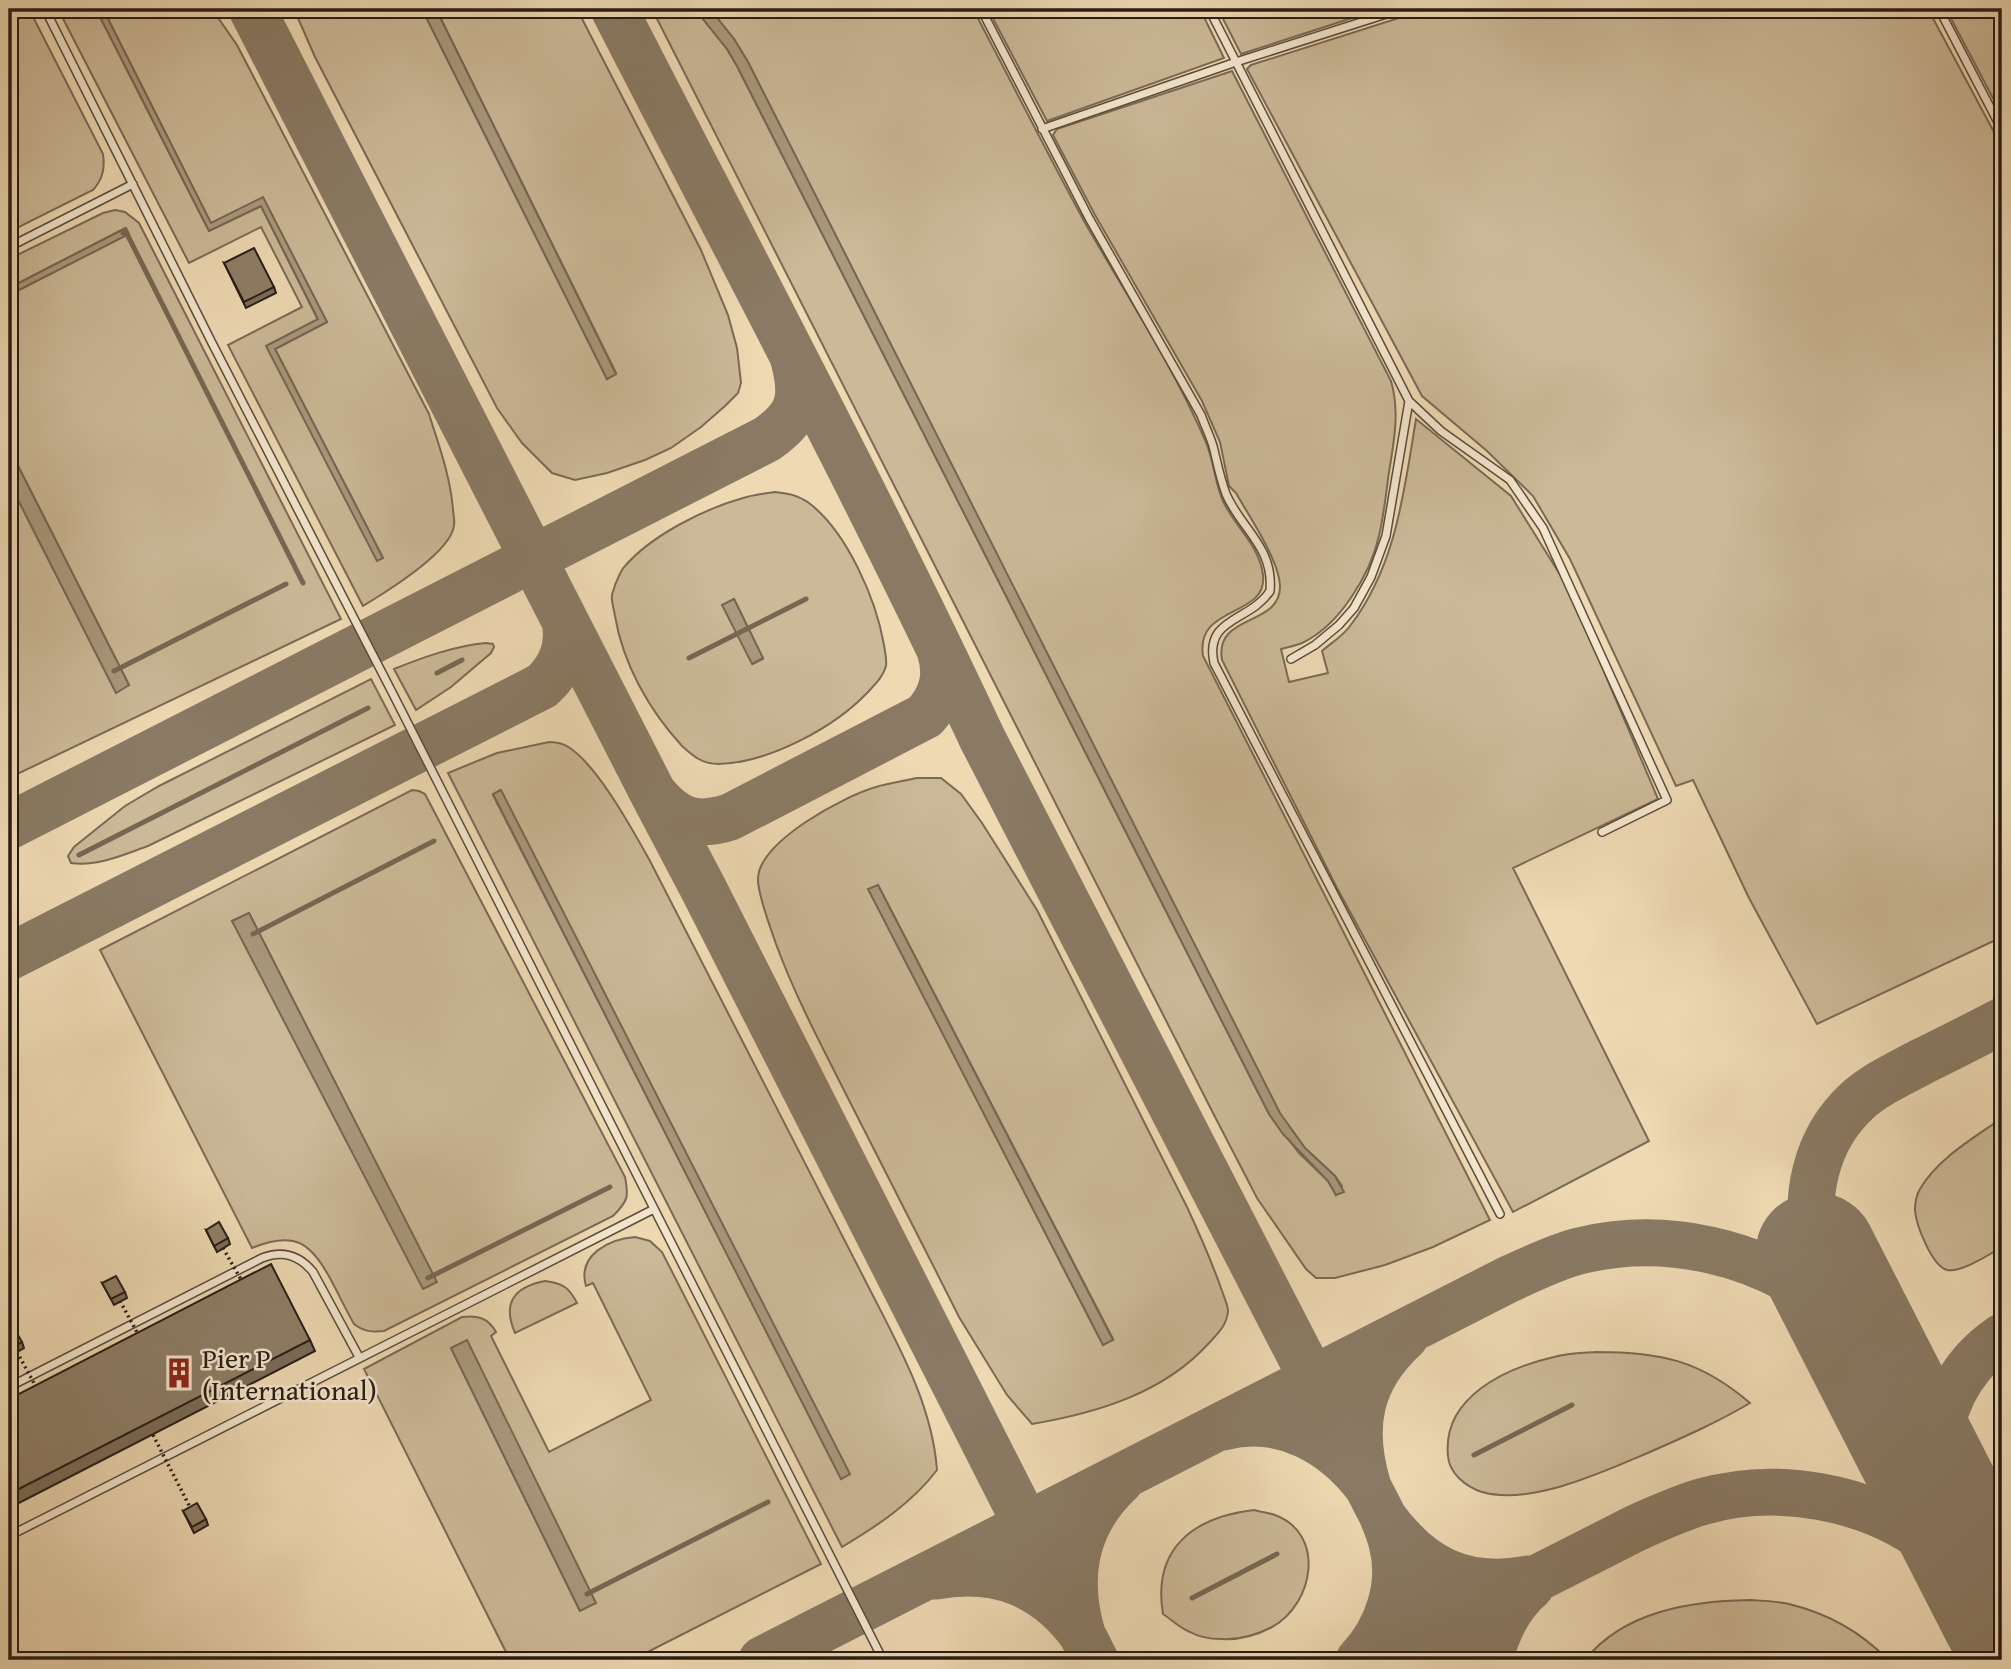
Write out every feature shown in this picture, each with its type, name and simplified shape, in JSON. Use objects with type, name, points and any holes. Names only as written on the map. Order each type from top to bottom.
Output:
[{"type":"lane","points":[[44,9],[883,1660]]},
{"type":"lane","points":[[981,9],[1089,218],[1201,415],[1226,495],[1255,537],[1270,570],[1270,592],[1264,601],[1218,631],[1212,647],[1214,663],[1500,1214]]},
{"type":"lane","points":[[1209,9],[1409,401],[1441,431],[1510,480],[1543,527],[1667,800],[1602,832]]},
{"type":"lane","points":[[1042,130],[1236,62],[1402,9]]},
{"type":"lane","points":[[1939,9],[2002,130]]},
{"type":"lane","points":[[9,247],[132,184]]},
{"type":"lane","points":[[1291,659],[1315,645],[1339,625],[1354,608],[1371,577],[1386,536],[1409,401]]},
{"type":"lane","points":[[9,1536],[654,1209]]},
{"type":"lane","points":[[9,1387],[262,1258],[279,1254],[289,1254],[297,1258],[313,1272],[359,1357]]},
{"type":"path","points":[[223,1248],[247,1291]]},
{"type":"path","points":[[120,1301],[144,1345]]},
{"type":"path","points":[[17,1352],[41,1395]]},
{"type":"path","points":[[153,1435],[192,1513]]},
{"type":"shaded area","points":[[9,9],[29,9],[103,154],[104,164],[103,173],[93,190],[9,232]]},
{"type":"shaded area","points":[[58,9],[96,9],[209,231],[261,206],[318,320],[267,346],[383,558],[275,349],[327,322],[263,198],[211,224],[103,9],[212,9],[237,45],[429,414],[444,461],[454,525],[450,536],[430,559],[363,606],[228,345],[302,307],[261,227],[189,263]]},
{"type":"shaded area","points":[[96,9],[103,9],[211,223],[263,197],[327,322],[275,349],[383,558],[377,561],[266,346],[318,319],[261,206],[209,231]]},
{"type":"shaded area","points":[[294,9],[422,9],[607,379],[616,373],[436,9],[577,9],[701,250],[728,315],[737,348],[741,383],[738,393],[701,427],[671,448],[645,460],[575,480],[552,473],[522,443],[497,408],[315,57]]},
{"type":"shaded area","points":[[422,9],[436,9],[616,374],[607,379]]},
{"type":"shaded area","points":[[652,9],[695,9],[737,66],[1269,1114],[1299,1153],[1328,1181],[1336,1195],[1342,1186],[1305,1148],[1278,1112],[748,62],[710,9],[973,9],[1084,221],[1178,384],[1208,447],[1223,501],[1257,554],[1263,575],[1262,589],[1255,598],[1210,627],[1203,639],[1203,656],[1490,1220],[1433,1247],[1385,1265],[1335,1278],[1316,1278],[1306,1269],[1257,1198]]},
{"type":"shaded area","points":[[695,9],[710,9],[748,62],[1280,1113],[1305,1148],[1335,1176],[1344,1192],[1336,1195],[1328,1181],[1283,1134],[1269,1114],[737,66]]},
{"type":"shaded area","points":[[988,9],[1200,9],[1224,58],[1047,121]]},
{"type":"shaded area","points":[[1218,9],[1380,9],[1241,54]]},
{"type":"shaded area","points":[[1427,9],[1928,9],[2002,147],[2002,937],[1817,1024],[1749,898],[1693,780],[1676,786],[1570,559],[1533,496],[1487,451],[1422,396],[1247,69],[1251,65]]},
{"type":"shaded area","points":[[1946,9],[2002,9],[2002,115],[1995,102]]},
{"type":"shaded area","points":[[1232,71],[1391,381],[1394,393],[1393,449],[1375,551],[1351,598],[1328,625],[1302,643],[1281,649],[1289,682],[1328,673],[1322,651],[1350,626],[1378,579],[1396,527],[1416,419],[1511,496],[1569,589],[1658,799],[1513,868],[1649,1141],[1513,1212],[1337,888],[1222,660],[1222,645],[1228,634],[1270,608],[1277,599],[1280,586],[1275,564],[1236,493],[1229,486],[1220,442],[1202,401],[1095,215],[1053,135],[1057,129]]},
{"type":"shaded area","points":[[115,210],[125,212],[139,223],[341,619],[11,777],[9,482],[116,692],[129,685],[9,448],[9,295],[128,234],[125,228],[9,288],[9,259],[103,213]]},
{"type":"shaded area","points":[[126,228],[129,234],[9,295],[9,288]]},
{"type":"shaded area","points":[[9,448],[129,685],[116,693],[9,482]]},
{"type":"shaded area","points":[[774,492],[805,500],[836,531],[867,588],[880,627],[886,666],[883,674],[854,705],[799,741],[758,757],[737,762],[707,763],[682,746],[648,702],[624,652],[612,594],[623,568],[664,534],[712,509],[743,498]],"holes":[[[734,599],[763,659],[753,664],[723,605]]]},
{"type":"shaded area","points":[[734,599],[763,658],[752,664],[722,605]]},
{"type":"shaded area","points":[[486,643],[493,644],[491,653],[451,687],[416,710],[394,669],[439,653]]},
{"type":"shaded area","points":[[371,679],[395,725],[148,846],[101,861],[71,863],[68,856],[74,847],[125,806],[159,786]]},
{"type":"shaded area","points":[[549,742],[562,744],[581,757],[614,800],[650,861],[890,1329],[921,1397],[934,1445],[937,1470],[905,1503],[842,1547],[448,773],[497,753]],"holes":[[[500,790],[842,1479],[493,795]]]},
{"type":"shaded area","points":[[917,778],[941,778],[961,794],[1037,910],[1187,1207],[1227,1306],[1226,1320],[1219,1332],[1172,1375],[1128,1398],[1081,1414],[1032,1424],[1007,1395],[959,1317],[802,1007],[762,902],[758,878],[762,864],[788,835],[825,810],[862,792]],"holes":[[[878,885],[1113,1339],[1103,1345],[869,890]]]},
{"type":"shaded area","points":[[412,790],[419,791],[425,794],[625,1177],[627,1194],[624,1202],[613,1216],[384,1331],[361,1329],[354,1324],[324,1267],[309,1249],[291,1240],[280,1240],[252,1248],[100,950]],"holes":[[[249,913],[436,1282],[232,921]]]},
{"type":"shaded area","points":[[501,790],[850,1474],[841,1479],[493,794]]},
{"type":"shaded area","points":[[878,885],[1113,1340],[1103,1345],[868,889]]},
{"type":"shaded area","points":[[249,913],[437,1282],[423,1289],[232,921]]},
{"type":"shaded area","points":[[2002,1118],[2002,1247],[1967,1266],[1947,1270],[1936,1261],[1918,1225],[1915,1210],[1918,1193],[1946,1158]]},
{"type":"shaded area","points":[[635,1237],[650,1241],[662,1252],[821,1564],[632,1660],[510,1660],[364,1369],[462,1317],[482,1318],[490,1323],[496,1332],[491,1336],[549,1452],[651,1400],[593,1283],[586,1286],[584,1275],[586,1266],[597,1251],[625,1238]],"holes":[[[467,1341],[580,1611],[451,1348]]]},
{"type":"shaded area","points":[[545,1281],[564,1287],[577,1303],[515,1333],[510,1313],[513,1298],[525,1287]]},
{"type":"shaded area","points":[[467,1340],[596,1603],[580,1611],[451,1348]]},
{"type":"shaded area","points":[[1575,1353],[1640,1354],[1678,1361],[1714,1377],[1750,1403],[1726,1417],[1632,1460],[1545,1491],[1501,1495],[1476,1490],[1459,1478],[1449,1462],[1449,1435],[1455,1417],[1481,1388],[1535,1362]]},
{"type":"shaded area","points":[[1254,1510],[1275,1515],[1291,1524],[1302,1537],[1308,1553],[1305,1586],[1286,1616],[1260,1632],[1241,1638],[1221,1639],[1193,1634],[1163,1614],[1161,1591],[1164,1571],[1171,1554],[1182,1540],[1213,1520]]},
{"type":"shaded area","points":[[1750,1600],[1789,1604],[1829,1618],[1855,1632],[1888,1660],[1585,1660],[1601,1643],[1619,1630],[1660,1612],[1705,1603]]},
{"type":"building","points":[[254,248],[274,287],[244,302],[224,263]]},
{"type":"building","points":[[219,1222],[228,1238],[214,1246],[206,1230]]},
{"type":"building","name":"Pier P (International)","points":[[271,1264],[310,1340],[9,1494],[9,1399]]},
{"type":"building","points":[[116,1276],[125,1292],[111,1299],[102,1283]]},
{"type":"building","points":[[13,1326],[22,1342],[9,1349],[9,1329]]},
{"type":"building","points":[[197,1503],[206,1519],[192,1527],[183,1511]]},
{"type":"waterway","points":[[123,233],[126,232],[303,583]]},
{"type":"waterway","points":[[114,671],[286,584]]},
{"type":"waterway","points":[[689,658],[806,599]]},
{"type":"waterway","points":[[437,673],[462,660]]},
{"type":"waterway","points":[[79,855],[368,708]]},
{"type":"waterway","points":[[253,934],[434,841]]},
{"type":"waterway","points":[[428,1278],[610,1187]]},
{"type":"waterway","points":[[1474,1455],[1572,1405]]},
{"type":"waterway","points":[[587,1594],[768,1502]]},
{"type":"waterway","points":[[1192,1598],[1277,1554]]},
{"type":"taxiway","points":[[252,9],[1095,1660]]},
{"type":"taxiway","points":[[614,9],[848,463],[982,738],[1457,1660]]},
{"type":"taxiway","points":[[9,826],[767,439],[787,422],[797,405],[799,385],[794,360]]},
{"type":"taxiway","points":[[9,957],[542,686],[559,665],[565,648],[565,621]]},
{"type":"taxiway","points":[[653,793],[661,803],[687,820],[706,822],[730,817],[925,716],[940,693],[944,677],[940,650]]},
{"type":"taxiway","points":[[1816,1253],[1812,1232],[1812,1191],[1822,1152],[1843,1116],[1857,1101],[1880,1084],[2002,1021]]},
{"type":"taxiway","points":[[762,1660],[1509,1279],[1579,1251],[1644,1243],[1709,1250],[1741,1259],[1801,1286],[1828,1305],[1859,1335]]},
{"type":"taxiway","points":[[1223,1427],[1245,1423],[1266,1424],[1305,1434],[1339,1457],[1368,1487],[1360,1445],[1362,1406],[1377,1370],[1405,1337]]},
{"type":"taxiway","points":[[1953,1520],[1942,1487],[1939,1467],[1941,1428],[1946,1410],[1962,1377],[1973,1362],[2002,1337]]},
{"type":"taxiway","points":[[935,1576],[979,1573],[1018,1582],[1052,1602],[1082,1634],[1074,1592],[1078,1552],[1093,1514],[1120,1481]]},
{"type":"taxiway","points":[[1376,1660],[1652,1521],[1701,1502],[1760,1493],[1790,1493],[1850,1504],[1905,1527],[1951,1560],[2002,1621]]},
{"type":"taxiway","points":[[1359,1660],[1378,1635],[1394,1590],[1395,1559],[1383,1517],[1413,1550],[1446,1572],[1484,1582],[1528,1579]]},
{"type":"taxiway","points":[[1489,1660],[1504,1620],[1531,1586]]},
{"type":"runway","points":[[1816,1253],[2002,1617]]},
{"type":"place","name":"Pier P (International)","points":[[179,1373]]}]
